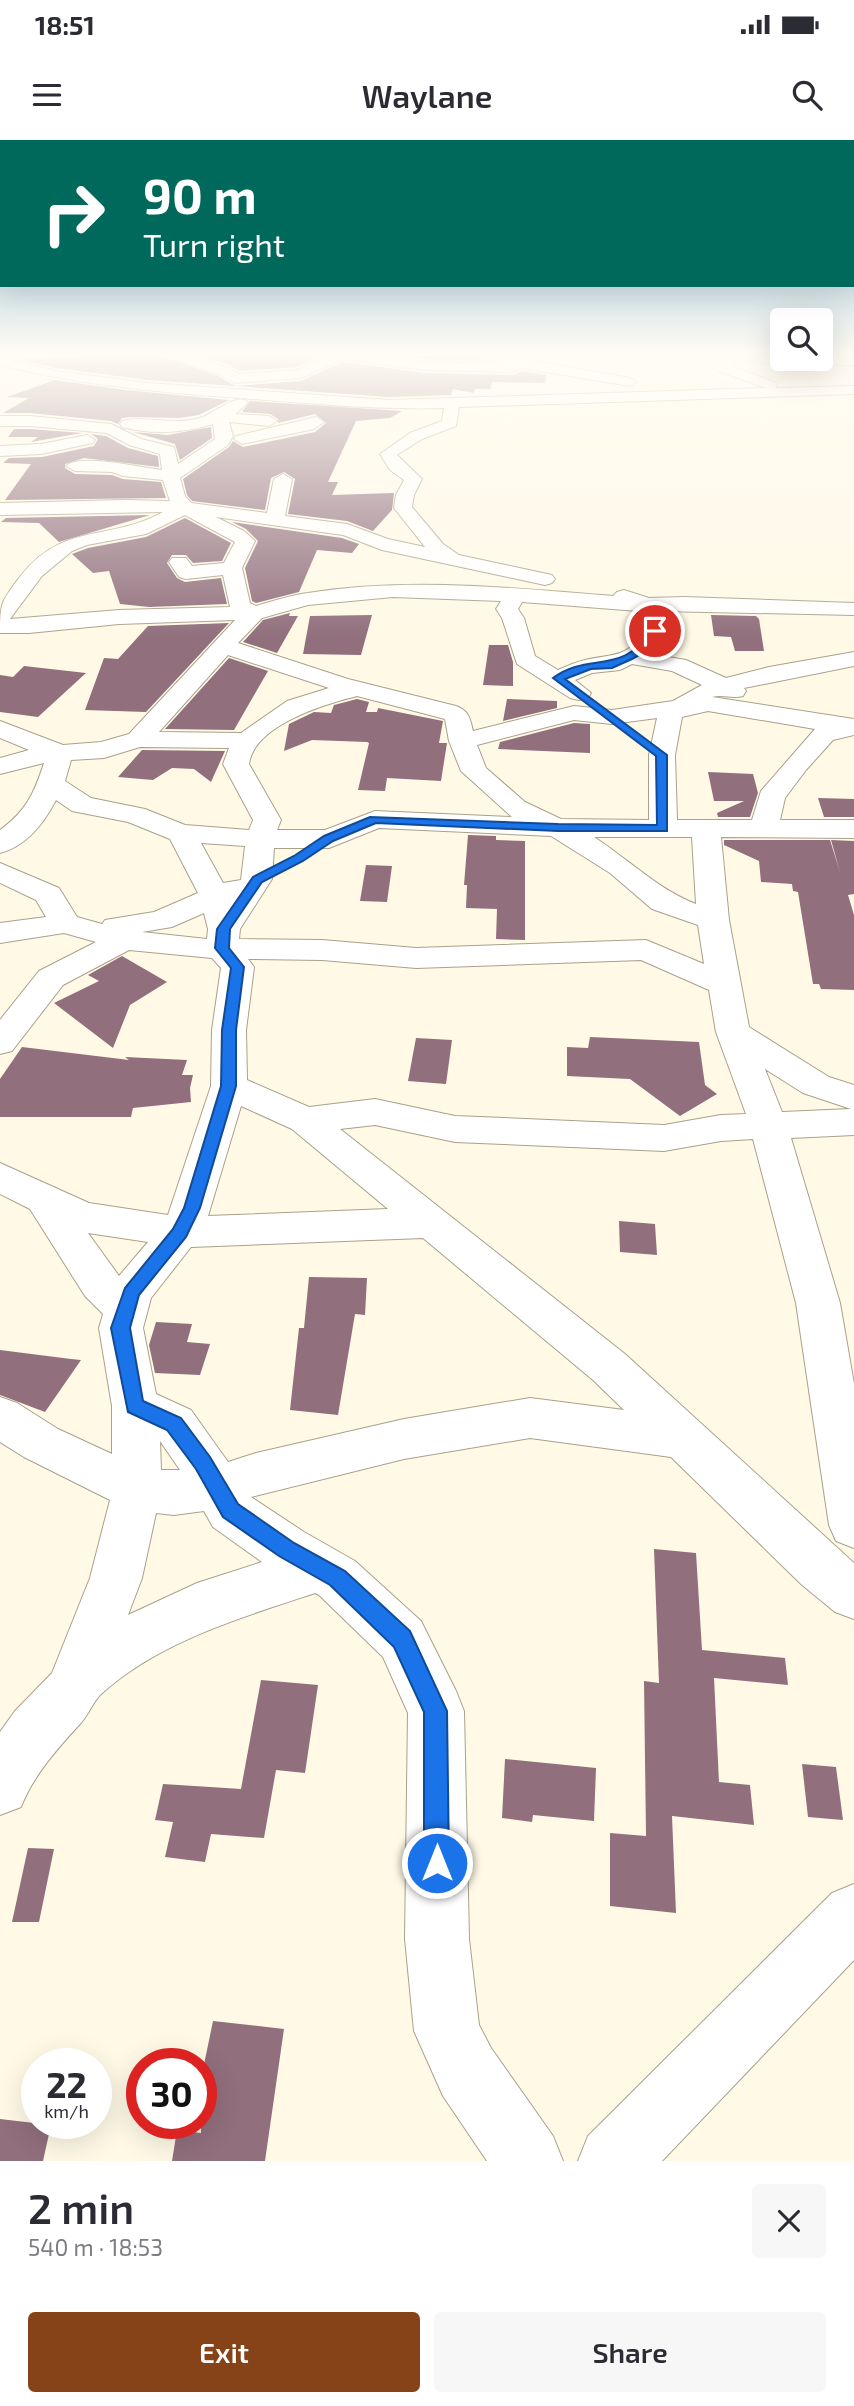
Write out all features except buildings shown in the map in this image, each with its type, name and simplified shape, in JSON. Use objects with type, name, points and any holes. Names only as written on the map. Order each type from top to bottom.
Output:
[{"type":"street","points":[[165,450],[168,451],[176,495],[184,507],[235,531],[245,541],[232,568],[240,606],[254,613]]},
{"type":"street","points":[[75,466],[116,467],[123,471],[172,476],[210,450]]},
{"type":"street","points":[[394,450],[388,454],[396,466],[413,479],[405,495],[403,508],[436,548],[451,557]]},
{"type":"street","points":[[275,520],[283,479]]},
{"type":"street","points":[[0,509],[139,505],[184,507],[346,530],[382,544],[624,596],[647,605]]},
{"type":"street","points":[[0,617],[12,607],[26,582],[45,561],[70,544],[82,539],[128,533],[160,522],[184,507]]},
{"type":"street","points":[[382,544],[391,569],[427,592],[491,615],[516,628]]},
{"type":"street","points":[[179,562],[187,573],[232,568]]},
{"type":"street","points":[[0,625],[29,626],[120,617],[254,613],[307,599],[393,591],[516,595],[647,605],[854,609]]},
{"type":"street","points":[[516,595],[507,609],[525,659],[558,678],[662,755]]},
{"type":"street","points":[[558,678],[589,666],[612,665],[646,647],[655,631],[647,605]]},
{"type":"street","points":[[138,739],[254,613]]},
{"type":"street","points":[[224,646],[268,663],[358,689],[440,708],[457,715],[462,741],[474,771],[515,808],[558,828],[620,867],[663,902],[713,920]]},
{"type":"street","points":[[629,657],[678,665],[726,686],[769,712]]},
{"type":"street","points":[[663,829],[662,755],[670,713],[704,692],[769,674],[854,659]]},
{"type":"street","points":[[257,879],[260,839],[267,820],[248,782],[236,768],[235,757],[245,741],[296,706],[358,689]]},
{"type":"street","points":[[462,741],[574,713],[612,717],[708,704],[850,727]]},
{"type":"street","points":[[765,828],[771,797],[797,764],[824,735],[850,727]]},
{"type":"street","points":[[0,729],[60,753]]},
{"type":"street","points":[[0,766],[26,758],[104,750],[138,739],[245,741]]},
{"type":"street","points":[[0,844],[31,821],[51,784],[60,753]]},
{"type":"street","points":[[51,784],[82,805],[135,815],[181,833],[260,839],[328,839]]},
{"type":"street","points":[[0,1043],[51,978],[124,940],[220,925],[257,879],[298,859],[328,839],[374,819],[558,828],[765,828],[851,834]]},
{"type":"street","points":[[706,828],[713,920],[733,1032],[768,1125],[818,1303],[854,1525]]},
{"type":"street","points":[[0,1786],[1,1780],[35,1731],[72,1692],[116,1578],[137,1489],[135,1406],[121,1328],[131,1292],[180,1232],[192,1208],[229,1086],[229,1030],[237,967],[181,833]]},
{"type":"street","points":[[0,872],[48,894],[73,925],[124,940]]},
{"type":"street","points":[[0,933],[73,925],[129,926],[160,920],[220,925],[322,950],[416,958],[646,950],[713,920]]},
{"type":"street","points":[[646,950],[725,985]]},
{"type":"street","points":[[733,1032],[816,1085],[854,1098]]},
{"type":"street","points":[[229,1086],[305,1120],[610,1367],[819,1567],[854,1594]]},
{"type":"street","points":[[305,1120],[375,1112],[456,1129],[664,1138],[722,1128],[854,1122]]},
{"type":"street","points":[[0,1177],[81,1217],[180,1232],[429,1223]]},
{"type":"street","points":[[44,1199],[100,1284],[126,1309]]},
{"type":"street","points":[[135,1406],[174,1424],[203,1463],[231,1511],[286,1549],[337,1578],[402,1639],[436,1711],[437,1939],[447,2031],[467,2073],[527,2161]]},
{"type":"street","points":[[0,1417],[41,1443],[137,1489],[174,1493],[217,1487],[256,1474],[404,1439],[530,1418],[683,1438]]},
{"type":"street","points":[[78,1678],[118,1647],[216,1601],[319,1568]]},
{"type":"street","points":[[613,2161],[854,1915]]},
{"type":"route","points":[[437,1863],[436,1711],[402,1639],[337,1578],[286,1549],[231,1511],[203,1463],[174,1424],[135,1406],[121,1328],[131,1292],[180,1232],[192,1208],[229,1086],[229,1030],[237,967],[222,948],[223,929],[257,879],[298,859],[328,839],[374,819],[558,828],[663,829],[662,755],[558,678],[589,666],[612,665],[629,657],[646,647],[655,631]]}]
